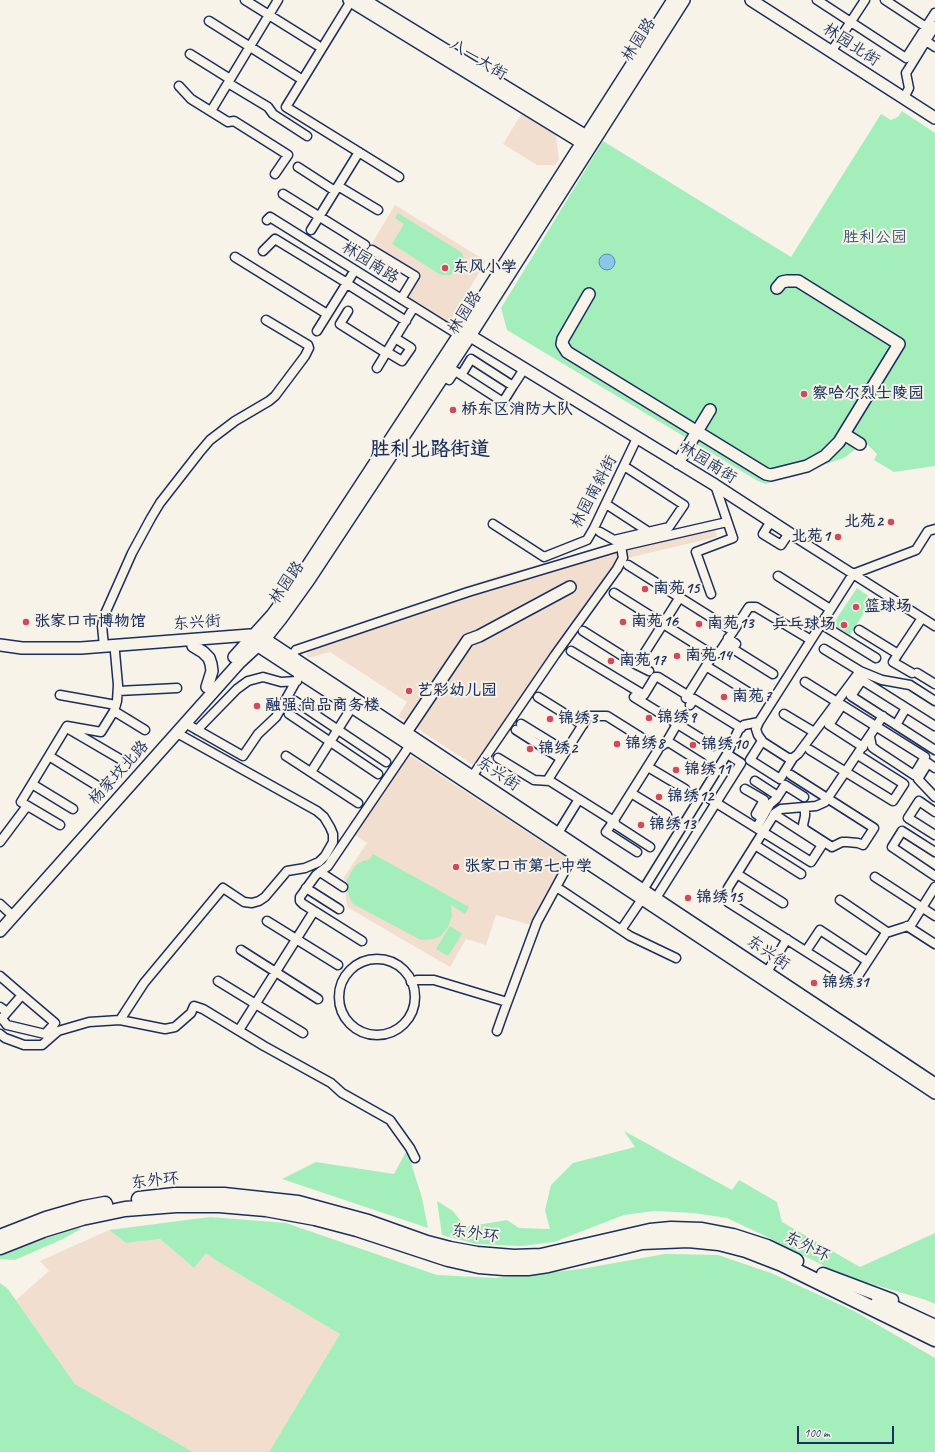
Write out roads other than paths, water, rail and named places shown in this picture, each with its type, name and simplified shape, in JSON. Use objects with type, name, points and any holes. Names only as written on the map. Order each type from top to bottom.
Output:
[{"type":"highway","name":"东外环","points":[[0,1237],[46,1219],[84,1208],[175,1195],[224,1195],[298,1203],[368,1222],[433,1244],[477,1254],[514,1257],[541,1256],[650,1231],[671,1229],[702,1230],[733,1236],[767,1247],[935,1328]]},
{"type":"highway","name":"东外环","points":[[0,1247],[43,1230],[82,1218],[125,1209],[176,1205],[219,1205],[266,1209],[315,1218],[357,1229],[448,1259],[479,1266],[504,1268],[528,1268],[548,1265],[642,1242],[681,1240],[719,1243],[746,1250],[782,1264],[935,1339]]},
{"type":"main road","name":"林园路","points":[[588,141],[673,0]]},
{"type":"main road","name":"林园路","points":[[256,641],[281,619],[309,580],[588,141],[684,0]]},
{"type":"main road","name":"林园北街","points":[[751,0],[935,118]]},
{"type":"main road","name":"八一大街","points":[[355,1],[588,141]]},
{"type":"main road","points":[[589,294],[564,336],[562,344],[567,352],[766,474],[771,475],[807,466],[817,461],[833,448],[844,434],[900,344],[798,281],[782,282],[777,288]]},
{"type":"main road","name":"林园路","points":[[256,641],[269,619],[304,571],[464,334]]},
{"type":"main road","name":"林园南街","points":[[464,334],[715,485],[792,535]]},
{"type":"main road","points":[[678,463],[710,410]]},
{"type":"main road","points":[[844,434],[860,444]]},
{"type":"main road","points":[[406,739],[468,640],[479,636],[570,587]]},
{"type":"main road","points":[[234,636],[249,631],[269,619]]},
{"type":"main road","name":"东兴街","points":[[0,645],[22,648],[81,648],[108,650],[234,636],[256,641],[292,656],[406,739]]},
{"type":"main road","name":"东兴街","points":[[0,651],[25,654],[193,646],[256,641],[299,677],[406,739],[470,780],[641,895]]},
{"type":"main road","name":"杨家坟北路","points":[[0,921],[7,910],[207,687],[256,641]]},
{"type":"main road","name":"杨家坟北路","points":[[0,931],[7,910],[177,733],[240,663],[256,641]]},
{"type":"main road","points":[[193,646],[209,658],[212,671],[207,687]]},
{"type":"main road","name":"东兴街","points":[[555,837],[574,854],[654,902],[935,1084]]},
{"type":"main road","name":"东兴街","points":[[765,975],[935,1093]]},
{"type":"main road","points":[[823,1274],[890,1299],[935,1321]]},
{"type":"main road","points":[[882,1313],[935,1344]]},
{"type":"street","points":[[245,0],[317,45]]},
{"type":"street","points":[[211,111],[278,0]]},
{"type":"street","points":[[817,0],[906,58],[935,13]]},
{"type":"street","points":[[831,52],[865,0]]},
{"type":"street","points":[[885,0],[926,27]]},
{"type":"street","points":[[307,80],[355,1]]},
{"type":"street","points":[[355,1],[286,107],[399,177]]},
{"type":"street","points":[[210,21],[298,77]]},
{"type":"street","points":[[904,98],[908,88],[906,73],[935,26]]},
{"type":"street","points":[[926,41],[935,47]]},
{"type":"street","points":[[190,54],[268,107],[273,114],[307,136]]},
{"type":"street","points":[[179,86],[191,99],[228,122],[234,121],[288,154],[275,174]]},
{"type":"street","points":[[311,230],[359,152]]},
{"type":"street","points":[[298,167],[378,210]]},
{"type":"street","points":[[283,194],[415,276],[401,299]]},
{"type":"street","name":"林园南路","points":[[266,220],[270,217],[414,308],[464,334]]},
{"type":"street","points":[[263,251],[275,239],[406,321]]},
{"type":"street","points":[[235,257],[327,314]]},
{"type":"street","points":[[317,330],[348,284],[355,270]]},
{"type":"street","points":[[377,368],[414,308]]},
{"type":"street","points":[[348,311],[340,324],[402,361],[411,348],[396,338]]},
{"type":"street","points":[[66,727],[101,732],[115,708],[118,691],[102,626],[104,616],[132,553],[151,518],[198,453],[210,440],[235,421],[276,396],[305,356],[309,348],[308,345],[266,320]]},
{"type":"street","points":[[463,372],[471,359],[513,386]]},
{"type":"street","points":[[449,380],[455,371],[504,402],[524,369]]},
{"type":"street","name":"林园南斜街","points":[[493,524],[544,557],[587,540],[606,504],[637,438]]},
{"type":"street","points":[[600,532],[614,540],[669,527],[684,505],[624,466]]},
{"type":"street","points":[[711,594],[696,552],[732,538],[715,485]]},
{"type":"street","points":[[606,504],[649,532]]},
{"type":"street","points":[[292,656],[296,650],[468,592],[622,546],[728,522]]},
{"type":"street","points":[[793,758],[788,758],[762,741],[758,736],[756,729],[759,722],[853,574],[916,550],[928,531],[935,529]]},
{"type":"street","name":"林园南街","points":[[792,535],[935,626]]},
{"type":"street","points":[[470,780],[555,655],[617,569],[623,558],[622,546]]},
{"type":"street","points":[[628,565],[733,631]]},
{"type":"street","points":[[778,576],[830,609]]},
{"type":"street","points":[[614,593],[713,655]]},
{"type":"street","points":[[637,664],[680,598]]},
{"type":"street","points":[[688,699],[713,655],[718,653],[747,609],[752,606],[811,640]]},
{"type":"street","points":[[922,618],[893,662],[935,684]]},
{"type":"street","points":[[821,624],[876,658]]},
{"type":"street","points":[[859,630],[898,654]]},
{"type":"street","points":[[583,631],[648,671]]},
{"type":"street","points":[[727,641],[736,644]]},
{"type":"street","points":[[727,641],[773,674]]},
{"type":"street","points":[[824,648],[860,671],[882,680],[910,685],[935,700]]},
{"type":"street","points":[[571,651],[644,695],[655,677],[658,677],[688,699],[694,700],[741,728]]},
{"type":"street","points":[[706,666],[756,697]]},
{"type":"street","points":[[762,741],[750,760],[780,779],[793,758],[860,671]]},
{"type":"street","points":[[197,730],[237,689],[248,681],[263,677],[281,682],[299,677]]},
{"type":"street","points":[[185,724],[243,756],[258,734],[276,718],[299,677]]},
{"type":"street","points":[[935,726],[862,680],[851,696],[935,750]]},
{"type":"street","points":[[805,682],[837,702]]},
{"type":"street","points":[[118,691],[177,688]]},
{"type":"street","points":[[60,695],[115,708],[146,730]]},
{"type":"street","points":[[538,697],[582,725]]},
{"type":"street","points":[[634,697],[713,746]]},
{"type":"street","points":[[295,701],[386,762]]},
{"type":"street","points":[[863,747],[829,725],[842,705],[925,757],[914,775],[872,747],[870,737]]},
{"type":"street","points":[[310,772],[352,708]]},
{"type":"street","points":[[896,725],[906,708]]},
{"type":"street","points":[[289,714],[378,774]]},
{"type":"street","points":[[784,714],[814,732]]},
{"type":"street","points":[[550,781],[549,775],[582,725],[590,716],[608,716],[658,748]]},
{"type":"street","points":[[760,829],[778,811],[821,805],[828,799],[883,716]]},
{"type":"street","points":[[621,930],[727,754],[741,728],[744,725],[759,722]]},
{"type":"street","points":[[637,852],[606,832],[648,767],[658,748],[663,746],[667,741],[677,724]]},
{"type":"street","points":[[60,825],[22,802],[66,727]]},
{"type":"street","points":[[66,727],[120,759]]},
{"type":"street","points":[[519,727],[563,755]]},
{"type":"street","points":[[120,1020],[144,984],[223,888],[244,902],[252,903],[259,901],[265,897],[287,871],[305,868],[319,862],[325,856],[333,842],[333,834],[330,827],[317,811],[177,733]]},
{"type":"street","points":[[362,941],[303,904],[300,900],[307,893],[316,875],[328,866],[406,739]]},
{"type":"street","points":[[667,741],[702,763]]},
{"type":"street","points":[[810,750],[893,802],[904,784],[858,755]]},
{"type":"street","points":[[654,902],[741,763],[727,754]]},
{"type":"street","points":[[49,756],[96,785]]},
{"type":"street","points":[[286,756],[358,803]]},
{"type":"street","points":[[498,758],[534,780],[550,781],[613,820],[616,825],[650,847]]},
{"type":"street","points":[[935,768],[928,763],[918,779],[935,797]]},
{"type":"street","points":[[648,767],[685,789]]},
{"type":"street","points":[[791,775],[874,828],[863,845],[858,843],[842,842],[832,847],[804,828],[805,807]]},
{"type":"street","points":[[755,781],[778,796]]},
{"type":"street","points":[[32,784],[73,809]]},
{"type":"street","points":[[804,797],[785,785],[778,796],[770,804],[762,818],[755,845],[727,892],[728,902],[854,982],[887,932],[913,923],[935,887]]},
{"type":"street","points":[[744,789],[764,800],[756,814],[762,818]]},
{"type":"street","points":[[631,793],[666,815]]},
{"type":"street","points":[[702,794],[811,862],[822,845],[774,814]]},
{"type":"street","points":[[555,837],[579,799]]},
{"type":"street","points":[[935,812],[919,801],[908,818],[935,835]]},
{"type":"street","points":[[0,842],[27,806]]},
{"type":"street","points":[[935,852],[902,831],[892,847],[935,876]]},
{"type":"street","points":[[755,845],[802,874]]},
{"type":"street","points":[[497,1031],[537,922],[574,854]]},
{"type":"street","points":[[320,872],[343,887]]},
{"type":"street","points":[[737,874],[783,903]]},
{"type":"street","points":[[875,877],[935,916]]},
{"type":"street","points":[[561,890],[630,936],[676,958]]},
{"type":"street","points":[[307,893],[339,909]]},
{"type":"street","points":[[840,900],[887,932]]},
{"type":"street","points":[[239,1030],[314,911]]},
{"type":"street","points":[[267,921],[338,965]]},
{"type":"street","points":[[907,926],[935,944]]},
{"type":"street","points":[[806,951],[820,930],[867,961]]},
{"type":"street","points":[[765,975],[787,940]]},
{"type":"street","points":[[241,950],[318,999]]},
{"type":"street","points":[[374,959],[387,961],[398,966],[407,975],[411,982],[414,998],[412,1010],[406,1021],[397,1029],[386,1034],[368,1034],[352,1026],[344,1016],[339,1004],[339,991],[343,979],[351,969],[362,962],[374,959]]},
{"type":"street","points":[[0,976],[22,995],[54,1023],[45,1034],[7,1025],[3,1020],[3,1017],[22,995]]},
{"type":"street","points":[[411,982],[417,980],[434,980],[507,1002]]},
{"type":"street","points":[[218,981],[303,1033]]},
{"type":"street","points":[[0,1006],[7,1012]]},
{"type":"street","points":[[0,1034],[5,1038],[24,1045],[42,1045],[58,1031],[88,1022],[120,1020],[150,1025],[165,1030],[175,1027],[190,1013],[194,1006],[203,1009],[331,1083],[342,1093],[390,1120],[410,1148],[415,1158]]},
{"type":"water","points":[[604,254],[610,254],[615,259],[613,268],[610,270],[604,270],[599,265],[599,259]]},
{"type":"place","name":"东风小学","points":[[445,268]]},
{"type":"place","name":"察哈尔烈士陵园","points":[[804,394]]},
{"type":"place","name":"桥东区消防大队","points":[[453,410]]},
{"type":"place","name":"北苑2","points":[[891,522]]},
{"type":"place","name":"北苑1","points":[[838,537]]},
{"type":"place","name":"南苑15","points":[[645,589]]},
{"type":"place","name":"篮球场","points":[[856,607]]},
{"type":"place","name":"张家口市博物馆","points":[[26,622]]},
{"type":"place","name":"南苑16","points":[[623,622]]},
{"type":"place","name":"南苑13","points":[[699,624]]},
{"type":"place","name":"乒乓球场","points":[[844,625]]},
{"type":"place","name":"南苑14","points":[[677,656]]},
{"type":"place","name":"南苑17","points":[[611,661]]},
{"type":"place","name":"艺彩幼儿园","points":[[409,691]]},
{"type":"place","name":"南苑7","points":[[724,697]]},
{"type":"place","name":"融强·尚品商务楼","points":[[257,706]]},
{"type":"place","name":"锦绣9","points":[[649,718]]},
{"type":"place","name":"锦绣3","points":[[550,719]]},
{"type":"place","name":"锦绣8","points":[[617,744]]},
{"type":"place","name":"锦绣10","points":[[693,745]]},
{"type":"place","name":"锦绣2","points":[[530,749]]},
{"type":"place","name":"锦绣11","points":[[676,770]]},
{"type":"place","name":"锦绣12","points":[[659,797]]},
{"type":"place","name":"锦绣13","points":[[641,825]]},
{"type":"place","name":"张家口市第七中学","points":[[456,867]]},
{"type":"place","name":"锦绣15","points":[[688,898]]},
{"type":"place","name":"锦绣31","points":[[814,983]]},
{"type":"district","name":"胜利北路街道","points":[[430,450]]},
{"type":"park label","name":"胜利公园","points":[[875,238]]}]
